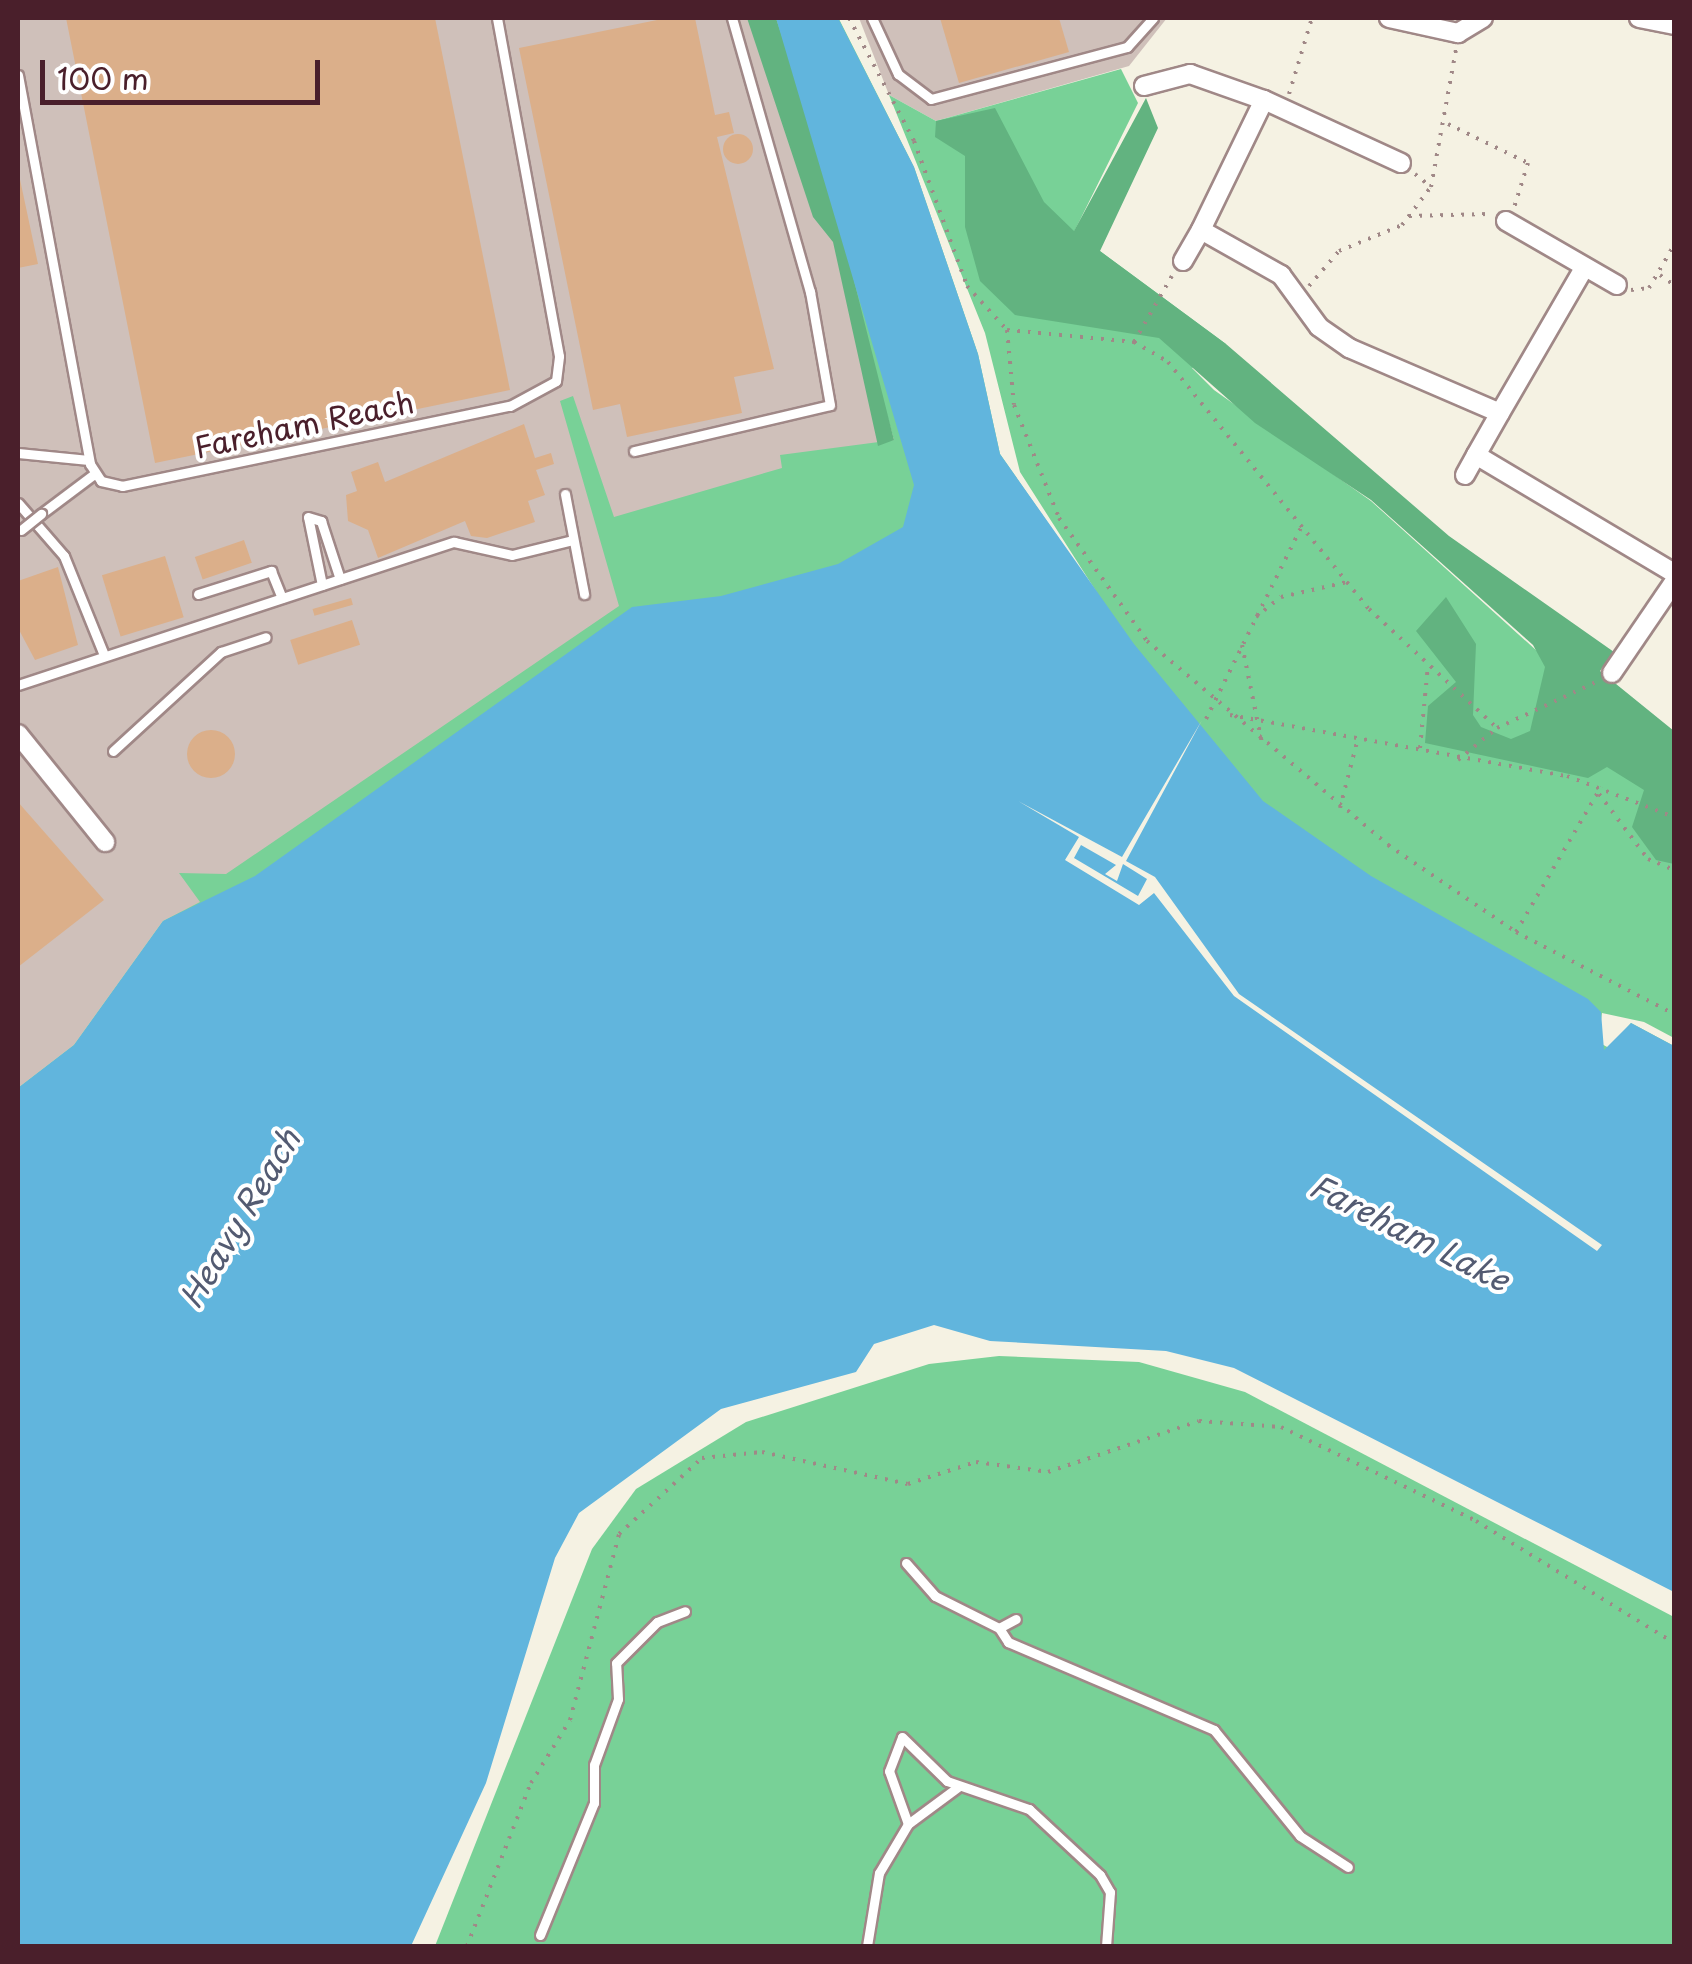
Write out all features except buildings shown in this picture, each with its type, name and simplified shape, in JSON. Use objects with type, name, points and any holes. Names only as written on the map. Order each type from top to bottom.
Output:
[{"type":"street","points":[[1388,18],[1458,34],[1484,18]]},
{"type":"street","points":[[1639,18],[1674,24]]},
{"type":"street","points":[[1144,86],[1190,74],[1285,108],[1401,163]]},
{"type":"street","points":[[1182,262],[1264,100]]},
{"type":"street","points":[[1506,221],[1617,285]]},
{"type":"street","points":[[1201,230],[1281,274],[1319,328],[1348,348],[1500,413]]},
{"type":"street","points":[[1465,475],[1584,268]]},
{"type":"street","points":[[1476,455],[1674,573]]},
{"type":"street","points":[[1612,673],[1674,582]]},
{"type":"street","points":[[18,734],[105,842]]},
{"type":"lane","name":"Fareham Reach","points":[[94,474],[128,486],[510,406],[556,381],[559,356],[497,18]]},
{"type":"lane","points":[[634,450],[830,404],[810,292],[732,18]]},
{"type":"lane","points":[[872,18],[898,74],[931,99],[1127,47],[1154,18]]},
{"type":"lane","points":[[18,75],[94,474],[19,532]]},
{"type":"lane","points":[[18,453],[89,460]]},
{"type":"lane","points":[[565,494],[569,541],[584,594]]},
{"type":"lane","points":[[18,503],[64,556],[104,656]]},
{"type":"lane","points":[[322,585],[303,526],[312,516],[340,580]]},
{"type":"lane","points":[[18,685],[454,542],[512,555],[569,541]]},
{"type":"lane","points":[[198,594],[268,571],[282,598]]},
{"type":"lane","points":[[113,751],[221,652],[266,637]]},
{"type":"lane","points":[[906,1563],[935,1596],[1000,1628],[1008,1642],[1214,1730],[1300,1836],[1348,1866]]},
{"type":"lane","points":[[540,1935],[582,1845],[596,1754],[618,1699],[616,1664],[657,1622],[685,1611]]},
{"type":"lane","points":[[1000,1628],[1016,1619]]},
{"type":"lane","points":[[908,1824],[889,1772],[894,1742],[911,1742],[958,1787],[1028,1809],[1100,1874],[1110,1892],[1106,1946]]},
{"type":"lane","points":[[867,1946],[879,1873],[908,1824],[958,1787]]},
{"type":"path","points":[[849,18],[914,141],[967,286],[1007,330],[1014,405],[1059,518],[1148,641],[1214,704],[1340,808],[1516,932],[1674,1014]]},
{"type":"path","points":[[1285,108],[1312,18]]},
{"type":"path","points":[[1409,216],[1478,210],[1506,221],[1528,164],[1448,124]]},
{"type":"path","points":[[1617,285],[1639,293],[1660,275],[1674,245]]},
{"type":"path","points":[[1134,342],[1182,262]]},
{"type":"path","points":[[1660,275],[1674,284]]},
{"type":"path","points":[[1007,330],[1134,342],[1168,362],[1347,582],[1497,728]]},
{"type":"path","points":[[1206,719],[1302,526]]},
{"type":"path","points":[[1254,618],[1282,597],[1347,582]]},
{"type":"path","points":[[1242,644],[1262,743]]},
{"type":"path","points":[[1420,749],[1428,665]]},
{"type":"path","points":[[1458,760],[1497,728],[1612,673]]},
{"type":"path","points":[[1226,714],[1420,749],[1600,790],[1674,817]]},
{"type":"path","points":[[1340,808],[1358,738]]},
{"type":"path","points":[[1600,790],[1648,858],[1674,870]]},
{"type":"path","points":[[1516,932],[1600,790]]},
{"type":"path","points":[[467,1946],[532,1783],[570,1720],[619,1534],[702,1458],[762,1452],[908,1484],[976,1462],[1048,1472],[1199,1421],[1282,1427],[1476,1521],[1674,1643]]},
{"type":"shaded area","points":[[18,18],[776,18],[894,440],[255,876],[163,921],[74,1045],[18,1088]]},
{"type":"shaded area","points":[[859,18],[1167,18],[1129,66],[936,121],[889,95]]},
{"type":"green space","points":[[747,18],[776,18],[829,181],[894,440],[878,446],[833,242],[813,217]]},
{"type":"green space","points":[[776,18],[839,19],[914,167],[978,354],[1000,454],[1101,599],[1020,472],[985,333],[889,95],[936,121],[1121,69],[1138,103],[1074,232],[1226,344],[1192,368],[1214,390],[1371,501],[1674,775],[1674,1038],[1644,1022],[1602,1013],[1598,1042],[1609,1048],[1631,1023],[1674,1046],[1623,1082],[178,1118],[18,1088],[74,1045],[163,921],[200,902],[179,873],[226,874],[619,606],[560,401],[573,396],[614,517],[782,468],[780,455],[894,440]]},
{"type":"green space","points":[[1146,98],[1158,128],[1100,251],[1226,344],[1449,536],[1614,652],[1600,671],[1674,731],[1674,864],[1656,860],[1632,827],[1644,790],[1607,767],[1588,778],[1425,743],[1428,706],[1456,682],[1416,631],[1446,597],[1476,644],[1473,715],[1481,727],[1511,739],[1530,731],[1545,667],[1533,645],[1371,500],[1255,423],[1159,338],[1015,315],[980,281],[965,227],[965,156],[935,137],[936,121],[995,108],[1044,202],[1074,231]]},
{"type":"green space","points":[[999,1356],[1139,1362],[1245,1392],[1674,1617],[1674,1946],[435,1946],[592,1549],[636,1489],[746,1422],[929,1364]]},
{"type":"water","points":[[776,18],[838,18],[914,167],[978,354],[1000,454],[1134,644],[1263,801],[1371,876],[1588,999],[1601,1012],[1604,1050],[1631,1023],[1674,1046],[1674,1592],[1234,1368],[1166,1351],[990,1341],[934,1325],[874,1344],[856,1372],[721,1409],[579,1513],[555,1558],[486,1783],[411,1946],[18,1946],[18,1088],[74,1045],[163,921],[255,876],[632,607],[721,596],[838,564],[903,527],[914,485]]},
{"type":"pier","points":[[1202,720],[1126,861],[1155,877],[1239,994],[1602,1245],[1597,1251],[1234,996],[1154,893],[1139,905],[1065,860],[1079,837],[1018,801],[1122,857]],"holes":[[[1081,845],[1116,865],[1105,874],[1117,881],[1123,864],[1147,879],[1138,896],[1074,858]]]},
{"type":"water label","name":"Heavy Reach","points":[[239,1218]]},
{"type":"water label","name":"Fareham Lake","points":[[1410,1232]]}]
